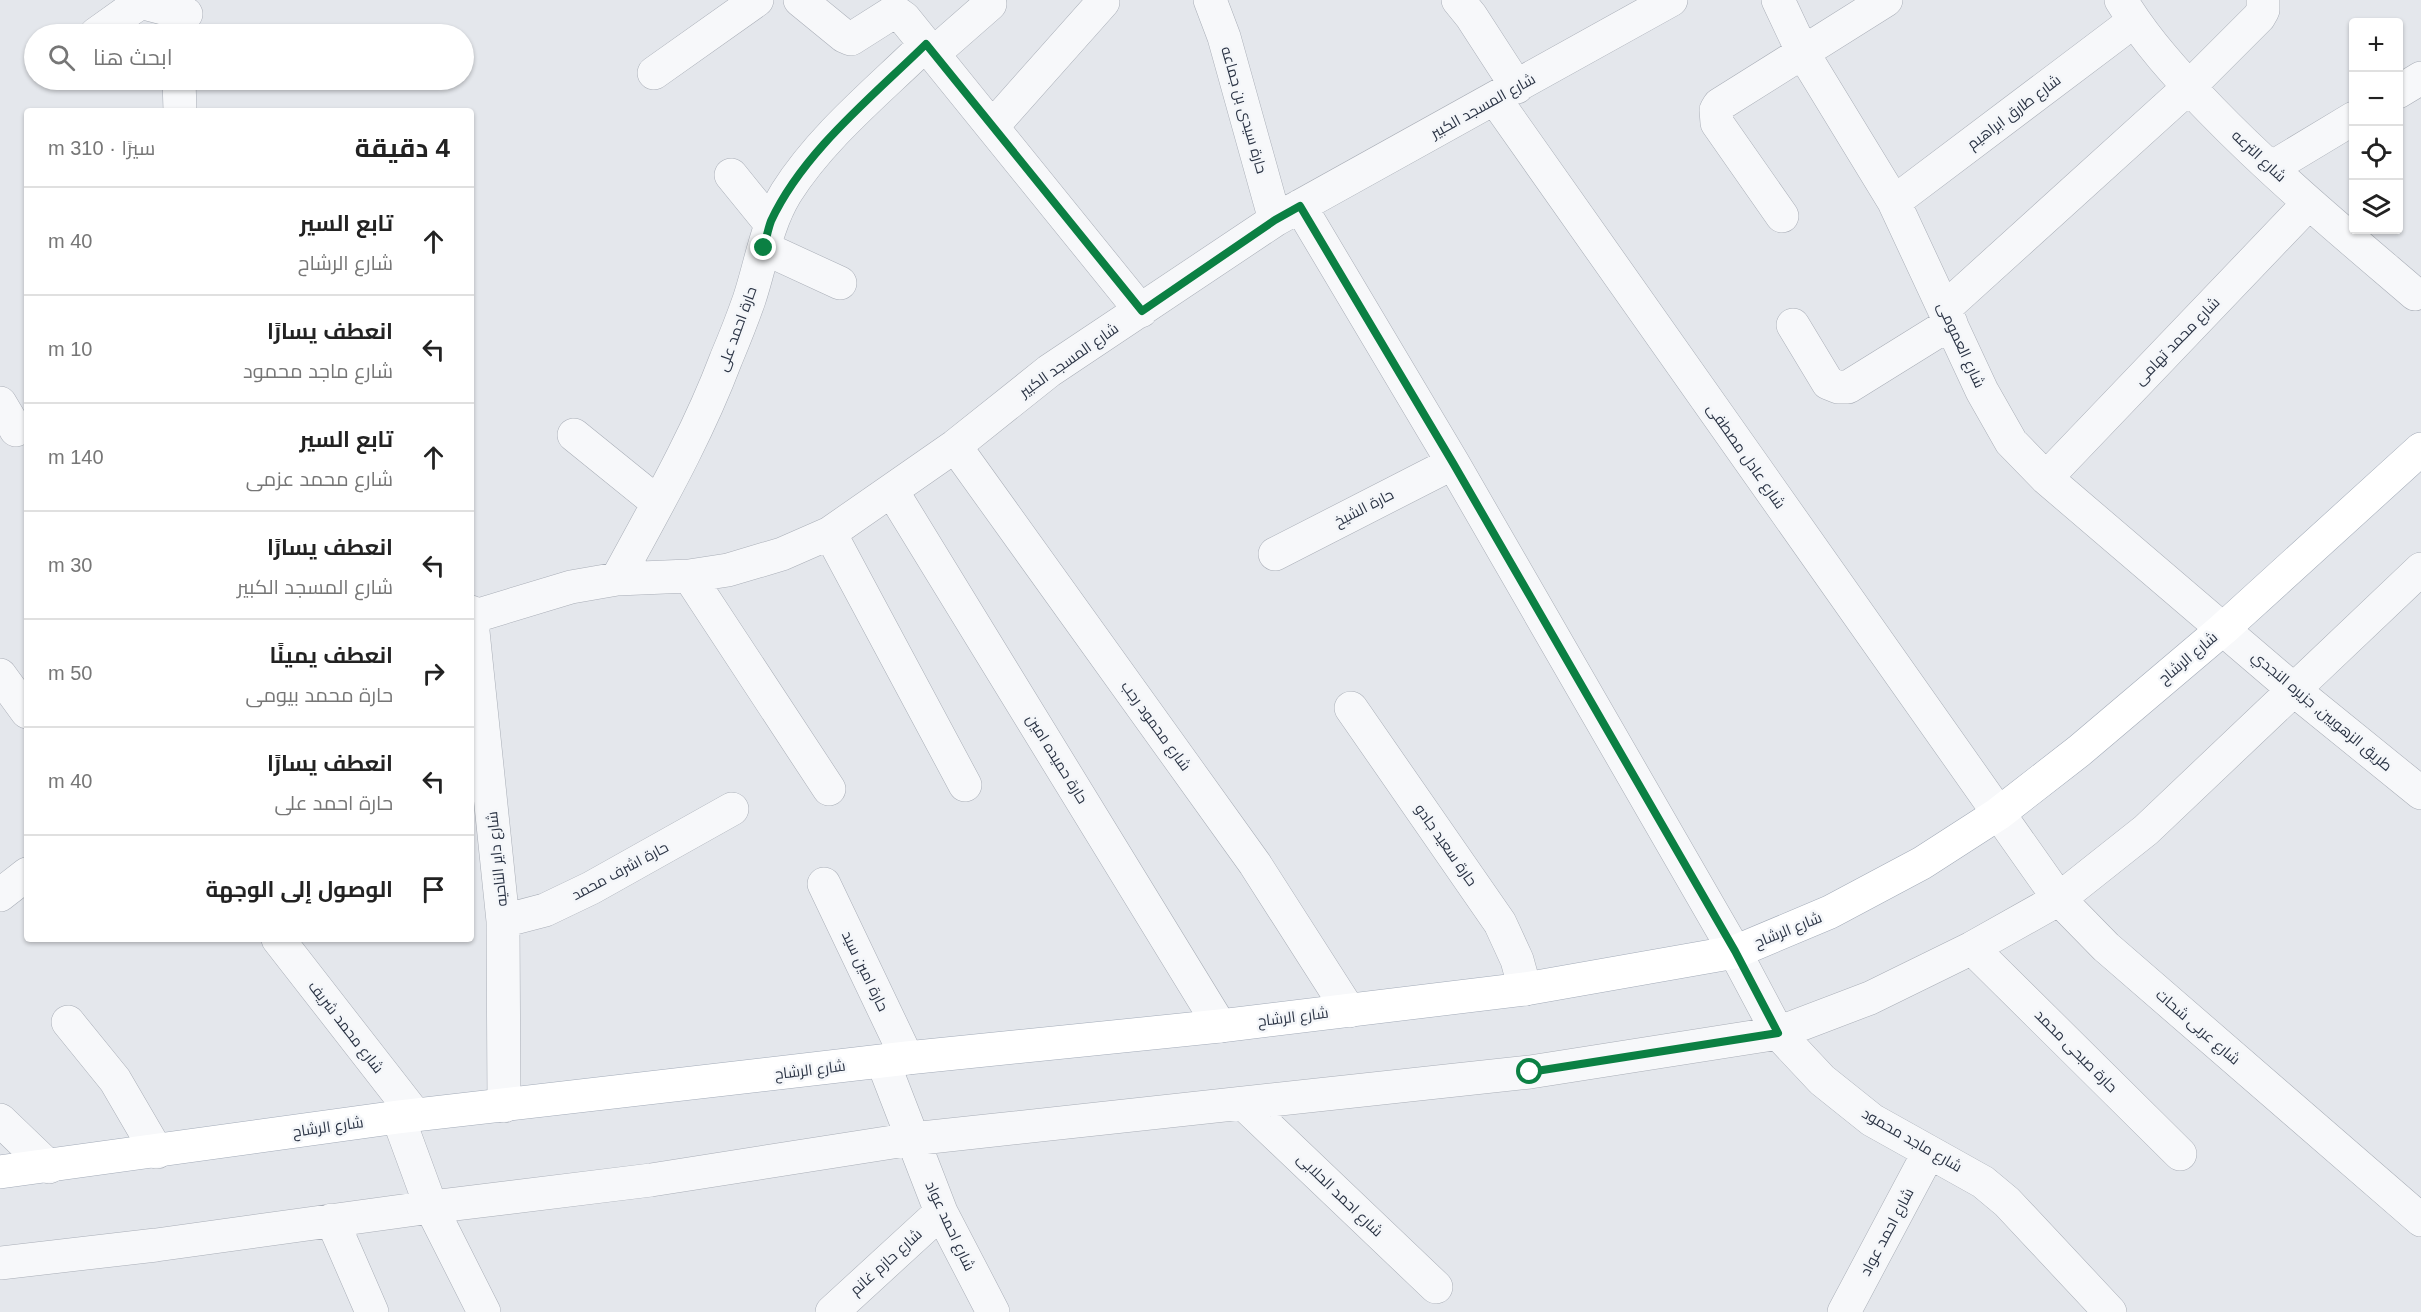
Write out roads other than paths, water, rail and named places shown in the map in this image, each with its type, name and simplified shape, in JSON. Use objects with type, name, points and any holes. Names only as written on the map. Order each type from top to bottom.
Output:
[{"type":"main road","name":"شارع الرشاح","points":[[0,1172],[407,1116],[895,1060],[1220,1026],[1525,989],[1735,951],[1830,912],[1922,863],[1998,814],[2079,751],[2223,629],[2421,449]]},
{"type":"street","points":[[654,73],[757,0]]},
{"type":"street","points":[[800,0],[844,36],[851,39],[898,6]]},
{"type":"street","name":"حارة سيدى بن جماعه","points":[[1210,0],[1288,213],[1453,463]]},
{"type":"street","name":"شارع عادل مصطفى","points":[[1458,0],[1471,16],[1506,93],[1998,814]]},
{"type":"street","name":"شارع المسجد الكبير","points":[[474,614],[571,587],[617,579],[689,576],[728,570],[782,554],[830,533],[955,446],[1049,371],[1288,213],[1506,93],[1631,10],[1671,0]]},
{"type":"street","name":"شارع العمومى","points":[[1778,0],[1803,53],[1894,202],[1982,391],[2011,442],[2046,478],[2223,629]]},
{"type":"street","points":[[1782,216],[1717,123],[1716,110],[1719,105],[1886,0]]},
{"type":"street","points":[[1793,325],[1828,382],[1838,387],[1848,387],[1948,316],[2189,87],[2259,17],[2263,10],[2263,0]]},
{"type":"street","points":[[110,24],[138,4],[144,3],[186,16]]},
{"type":"street","points":[[992,127],[1103,3]]},
{"type":"street","name":"حارة احمد على","points":[[617,579],[681,463],[717,383],[749,301],[767,236],[800,172],[831,137],[929,49],[990,4]]},
{"type":"street","points":[[898,6],[897,13],[904,18],[1142,311]]},
{"type":"street","name":"شارع الترعه","points":[[2127,11],[2189,87],[2271,168],[2415,294]]},
{"type":"street","name":"شارع طارق ابراهيم","points":[[1894,202],[2127,11]]},
{"type":"street","points":[[179,90],[180,108]]},
{"type":"street","points":[[2271,168],[2349,121]]},
{"type":"street","points":[[731,175],[767,236],[840,283]]},
{"type":"street","name":"شارع محمد تهامى","points":[[2046,478],[2309,203]]},
{"type":"street","points":[[574,435],[658,503]]},
{"type":"street","name":"شارع محمود رجب","points":[[955,446],[1255,864],[1349,1011]]},
{"type":"street","name":"حارة الشيخ","points":[[1275,554],[1453,463]]},
{"type":"street","name":"شارع ماجد محمود","points":[[1453,463],[1735,951],[1778,1033],[1822,1080],[1864,1114],[1983,1182],[2007,1202],[2110,1312]]},
{"type":"street","name":"حارة حميده امين","points":[[892,491],[1220,1026]]},
{"type":"street","points":[[830,533],[965,785]]},
{"type":"street","points":[[0,1263],[168,1243],[431,1206],[651,1180],[912,1139],[1530,1072],[1778,1033],[1870,998],[1972,948],[2059,899],[2146,830],[2421,569]]},
{"type":"street","points":[[689,576],[829,789]]},
{"type":"street","name":"طريق الزهويين, جزيره النجدي","points":[[2223,629],[2421,793]]},
{"type":"street","name":"شارع داير الناحيه","points":[[474,635],[503,921],[504,1106]]},
{"type":"street","points":[[0,675],[24,708]]},
{"type":"street","name":"حارة سعيد جادو","points":[[1351,708],[1500,923],[1514,949],[1525,989]]},
{"type":"street","name":"حارة اشرف محمد","points":[[503,921],[554,905],[732,809]]},
{"type":"street","name":"شارع عربى شحات","points":[[1998,814],[2059,899],[2106,947],[2421,1220]]},
{"type":"street","points":[[0,895],[24,876]]},
{"type":"street","name":"حارة امين سيد","points":[[824,884],[895,1060],[912,1139]]},
{"type":"street","name":"شارع محمد شريف","points":[[280,942],[407,1116],[431,1206],[484,1312]]},
{"type":"street","name":"حارة صبحى محمد","points":[[1972,948],[2180,1154]]},
{"type":"street","points":[[68,1022],[115,1080],[157,1152]]},
{"type":"street","name":"شارع احمد الحلابى","points":[[1243,1103],[1436,1287]]},
{"type":"street","points":[[0,1120],[49,1167]]},
{"type":"street","name":"شارع احمد عواد","points":[[912,1139],[941,1212],[993,1312]]},
{"type":"street","name":"شارع احمد عواد","points":[[1845,1312],[1929,1152]]},
{"type":"street","name":"شارع حازم غانم","points":[[832,1312],[941,1212]]},
{"type":"street","points":[[332,1220],[372,1312]]}]
